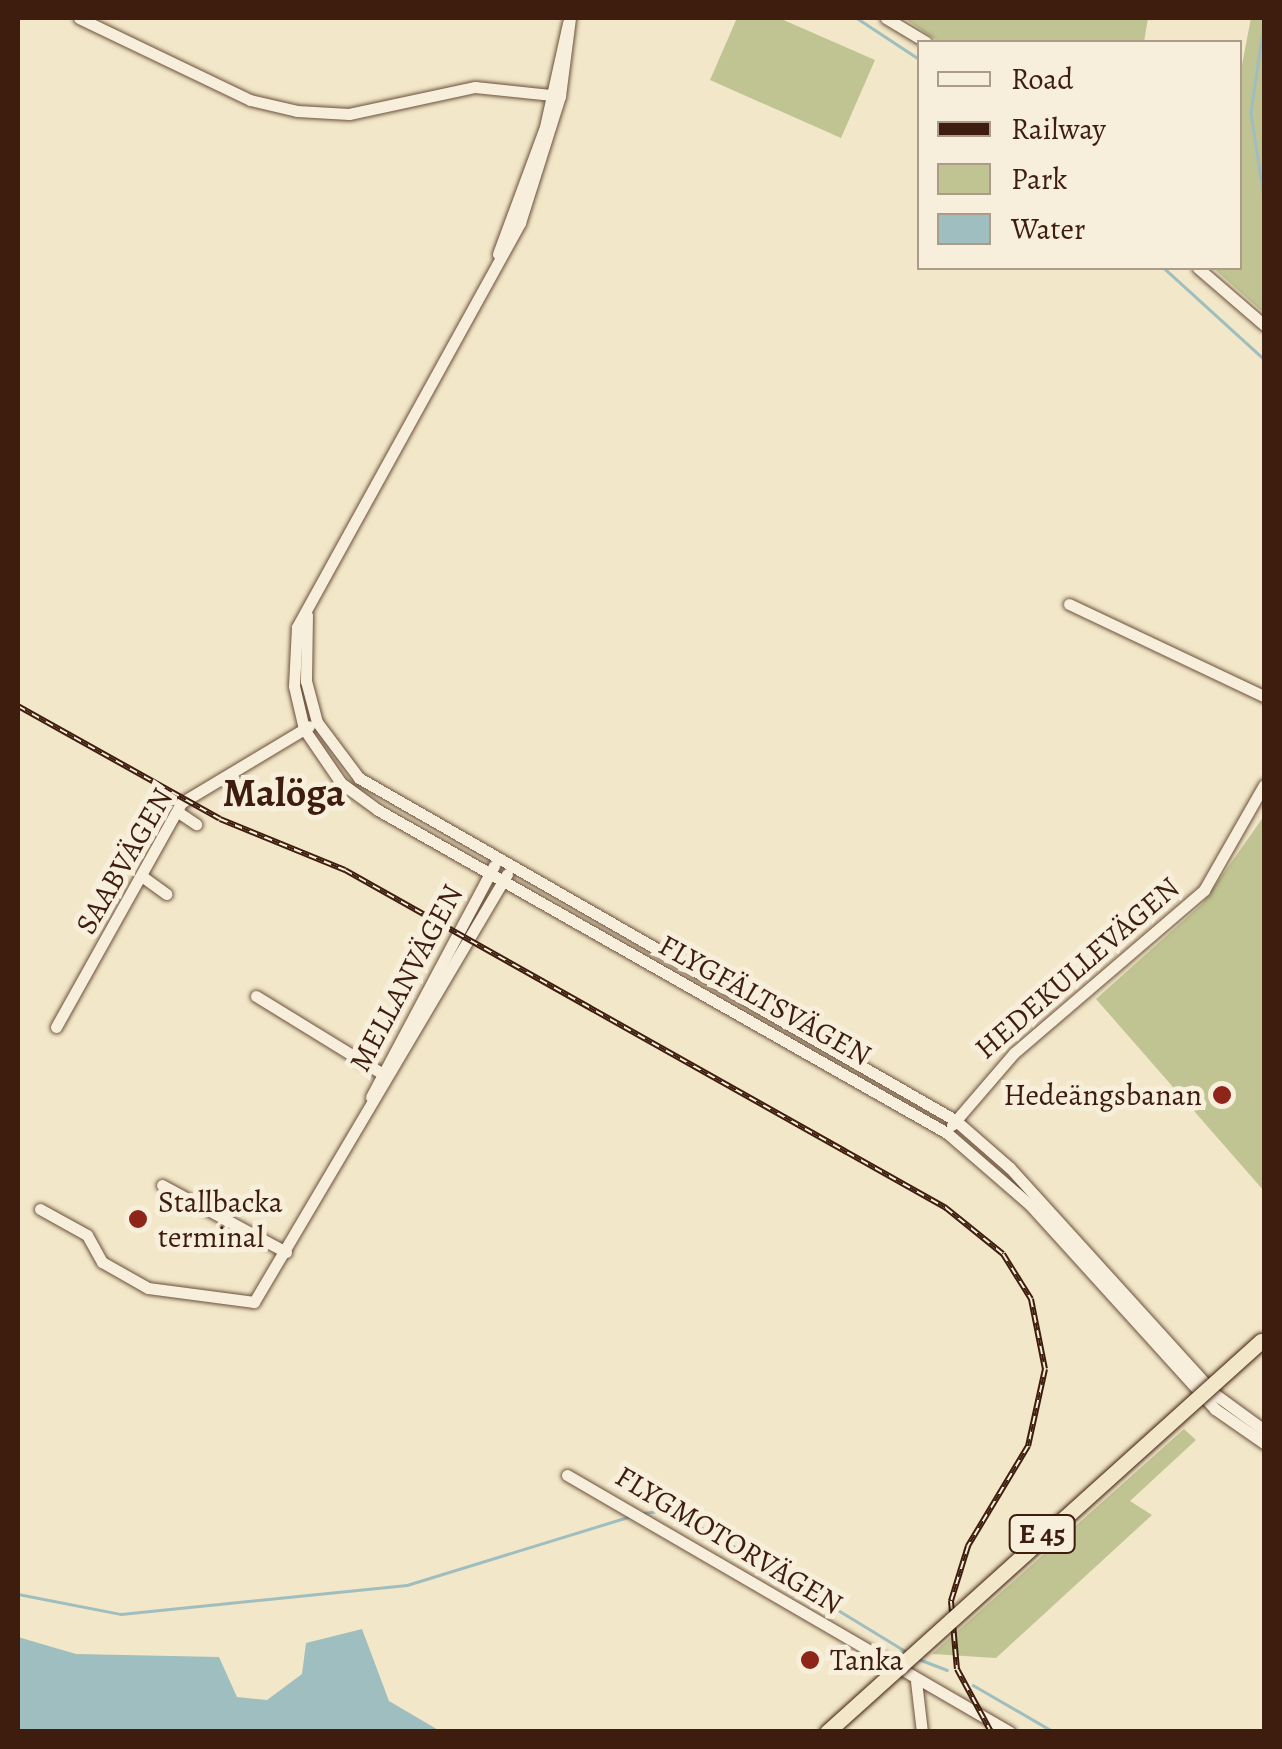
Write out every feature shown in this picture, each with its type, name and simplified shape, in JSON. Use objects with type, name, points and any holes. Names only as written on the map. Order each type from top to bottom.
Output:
[{"type":"highway","name":"E 45","points":[[828,1732],[1261,1342]]},
{"type":"street","points":[[79,18],[250,100],[297,111],[349,114],[475,87],[556,96]]},
{"type":"street","name":"FLYGFÄLTSVÄGEN","points":[[494,867],[361,798],[304,728],[292,659],[308,606],[494,272],[556,96],[570,18]]},
{"type":"street","points":[[888,18],[923,40]]},
{"type":"street","points":[[1200,270],[1264,325]]},
{"type":"street","points":[[1069,604],[1264,696]]},
{"type":"street","name":"FLYGFÄLTSVÄGEN","points":[[308,606],[306,681],[318,722],[359,778],[506,875],[947,1134],[1044,1219],[1215,1410],[1264,1443]]},
{"type":"street","name":"SAABVÄGEN","points":[[56,1027],[178,812],[204,784],[318,722]]},
{"type":"street","name":"HEDEKULLEVÄGEN","points":[[947,1134],[954,1120],[1014,1053],[1204,890],[1264,785]]},
{"type":"street","points":[[178,812],[196,824]]},
{"type":"street","name":"MELLANVÄGEN","points":[[40,1209],[87,1234],[102,1262],[175,1297],[251,1304],[286,1252],[362,1120],[494,867]]},
{"type":"street","name":"FLYGFÄLTSVÄGEN","points":[[506,875],[954,1120],[1010,1168],[1205,1384],[1264,1430]]},
{"type":"street","name":"MELLANVÄGEN","points":[[386,1076],[506,875]]},
{"type":"street","points":[[143,878],[166,894]]},
{"type":"street","points":[[256,996],[386,1076]]},
{"type":"street","points":[[162,1185],[286,1252]]},
{"type":"street","name":"FLYGMOTORVÄGEN","points":[[566,1474],[650,1520],[994,1732]]},
{"type":"street","points":[[916,1681],[922,1732]]},
{"type":"street","name":"FLYGMOTORVÄGEN","points":[[916,1681],[1010,1732]]},
{"type":"green space","points":[[737,18],[779,18],[875,60],[841,138],[710,80]]},
{"type":"green space","points":[[904,18],[1148,18],[1144,40],[936,40]]},
{"type":"green space","points":[[1251,18],[1264,18],[1264,313],[1215,270],[1242,270],[1242,65]]},
{"type":"green space","name":"Hedeängsbanan","points":[[1264,816],[1264,1191],[1096,999],[1202,904]]},
{"type":"green space","points":[[1184,1429],[1196,1440],[1130,1501],[1152,1515],[996,1658],[932,1654]]},
{"type":"water","points":[[362,1629],[389,1701],[440,1731],[18,1731],[18,1637],[76,1654],[219,1657],[237,1697],[267,1700],[302,1674],[306,1643]]},
{"type":"waterway","points":[[857,18],[917,58]]},
{"type":"waterway","points":[[1264,23],[1251,113],[1264,198]]},
{"type":"waterway","points":[[1166,270],[1264,359]]},
{"type":"waterway","points":[[643,1513],[667,1510],[712,1533],[905,1651]]},
{"type":"waterway","points":[[18,1594],[121,1614],[407,1585],[631,1516]]},
{"type":"waterway","points":[[916,1658],[947,1670]]},
{"type":"waterway","points":[[973,1685],[1054,1732]]},
{"type":"railway","points":[[18,706],[220,819],[345,870],[946,1208],[1003,1254],[1031,1299],[1045,1369],[1028,1446],[968,1546],[951,1601],[957,1669],[991,1732]]},
{"type":"place","name":"Hedeängsbanan","points":[[1222,1095]]},
{"type":"place","name":"Stallbacka terminal","points":[[138,1219]]},
{"type":"place","name":"Tanka","points":[[810,1660]]},
{"type":"district","name":"Malöga","points":[[284,793]]}]
